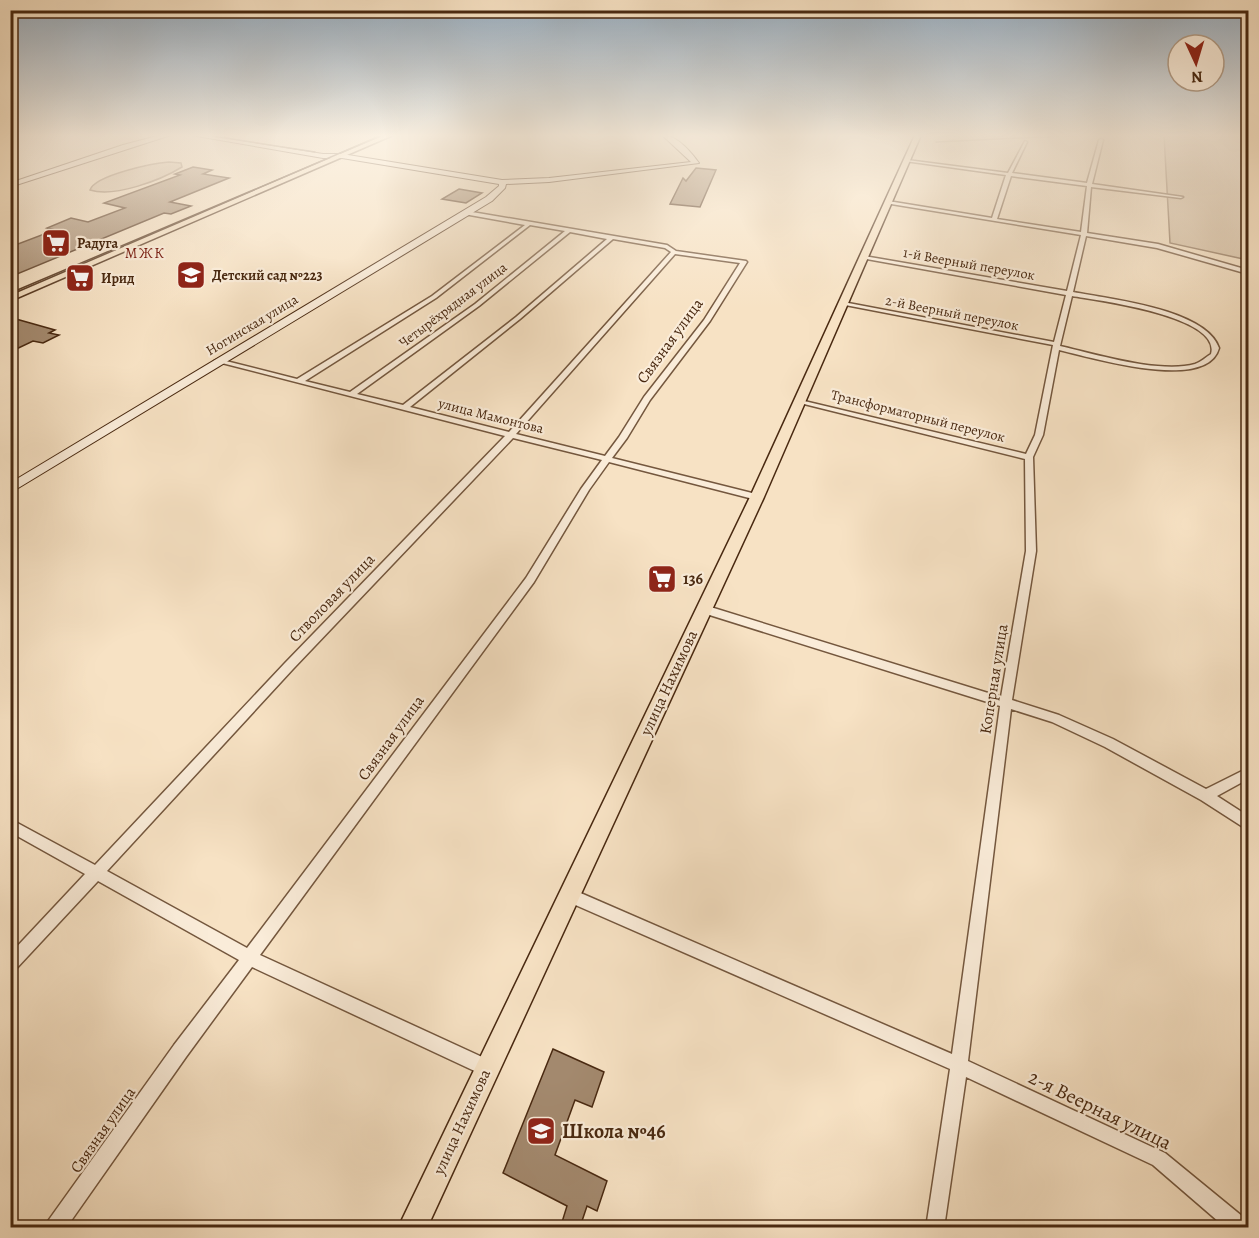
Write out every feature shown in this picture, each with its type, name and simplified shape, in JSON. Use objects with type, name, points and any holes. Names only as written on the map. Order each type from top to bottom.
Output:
[{"type":"main road","points":[[10,288],[236,193]]},
{"type":"main road","points":[[10,298],[256,193]]},
{"type":"main road","name":"улица Нахимова","points":[[412,1227],[757,497],[893,193]]},
{"type":"street","name":"Ногинская улица","points":[[10,489],[496,193]]},
{"type":"street","points":[[994,219],[1003,193]]},
{"type":"street","name":"Коперная улица","points":[[935,1227],[959,1065],[1006,704],[1031,550],[1029,457],[1039,435],[1056,346],[1084,234],[1088,193]]},
{"type":"street","points":[[1145,193],[1181,197]]},
{"type":"street","points":[[888,203],[1158,246],[1248,272]]},
{"type":"street","points":[[466,213],[567,232],[667,247],[674,252]]},
{"type":"street","points":[[299,381],[434,297],[529,224]]},
{"type":"street","name":"Четырёхрядная улица","points":[[351,395],[477,305],[567,232]]},
{"type":"street","points":[[404,408],[518,318],[611,238]]},
{"type":"street","name":"Связная улица","points":[[55,1227],[180,1051],[530,580],[585,489],[608,459],[647,399],[707,321],[744,262],[674,252]]},
{"type":"street","name":"Стволовая улица","points":[[10,965],[313,640],[511,435],[674,252]]},
{"type":"street","name":"1-й Веерный переулок","points":[[864,258],[1145,307],[1184,319],[1207,335],[1216,348],[1214,355],[1198,365],[1184,367],[1149,366],[1056,346]]},
{"type":"street","name":"2-й Веерный переулок","points":[[843,304],[1056,346]]},
{"type":"street","name":"улица Мамонтова","points":[[218,361],[757,497]]},
{"type":"street","name":"Трансформаторный переулок","points":[[800,402],[1029,457]]},
{"type":"street","points":[[704,609],[1055,718],[1109,742],[1206,796],[1248,823]]},
{"type":"street","points":[[1206,796],[1248,773]]},
{"type":"street","points":[[10,825],[250,958],[487,1068]]},
{"type":"street","name":"2-я Веерная улица","points":[[569,895],[959,1065],[1159,1159],[1241,1227]]},
{"type":"shaded area","points":[[1167,193],[1248,193],[1248,260],[1170,243]]},
{"type":"building","name":"Радуга","points":[[132,193],[193,193],[170,202],[191,206],[171,214],[164,213],[10,277],[10,247],[55,230],[47,228],[71,218],[88,222],[125,208],[104,203]]},
{"type":"building","points":[[453,193],[482,193],[466,203],[442,199]]},
{"type":"building","points":[[676,193],[706,193],[700,207],[670,204]]},
{"type":"building","points":[[16,319],[55,330],[49,333],[59,335],[43,343],[33,341],[10,352],[10,322]]},
{"type":"building","name":"Школа №46","points":[[553,1049],[604,1072],[592,1107],[575,1100],[555,1155],[607,1181],[597,1211],[587,1206],[580,1227],[572,1227],[562,1222],[567,1206],[503,1173]]},
{"type":"tram line","points":[[10,295],[248,193]]},
{"type":"place","name":"Радуга","points":[[56,243]]},
{"type":"place","name":"Детский сад №223","points":[[191,275]]},
{"type":"place","name":"Ирид","points":[[80,278]]},
{"type":"place","name":"136","points":[[662,579]]},
{"type":"place","name":"Школа №46","points":[[541,1131]]},
{"type":"district","name":"МЖК","points":[[145,253]]}]
